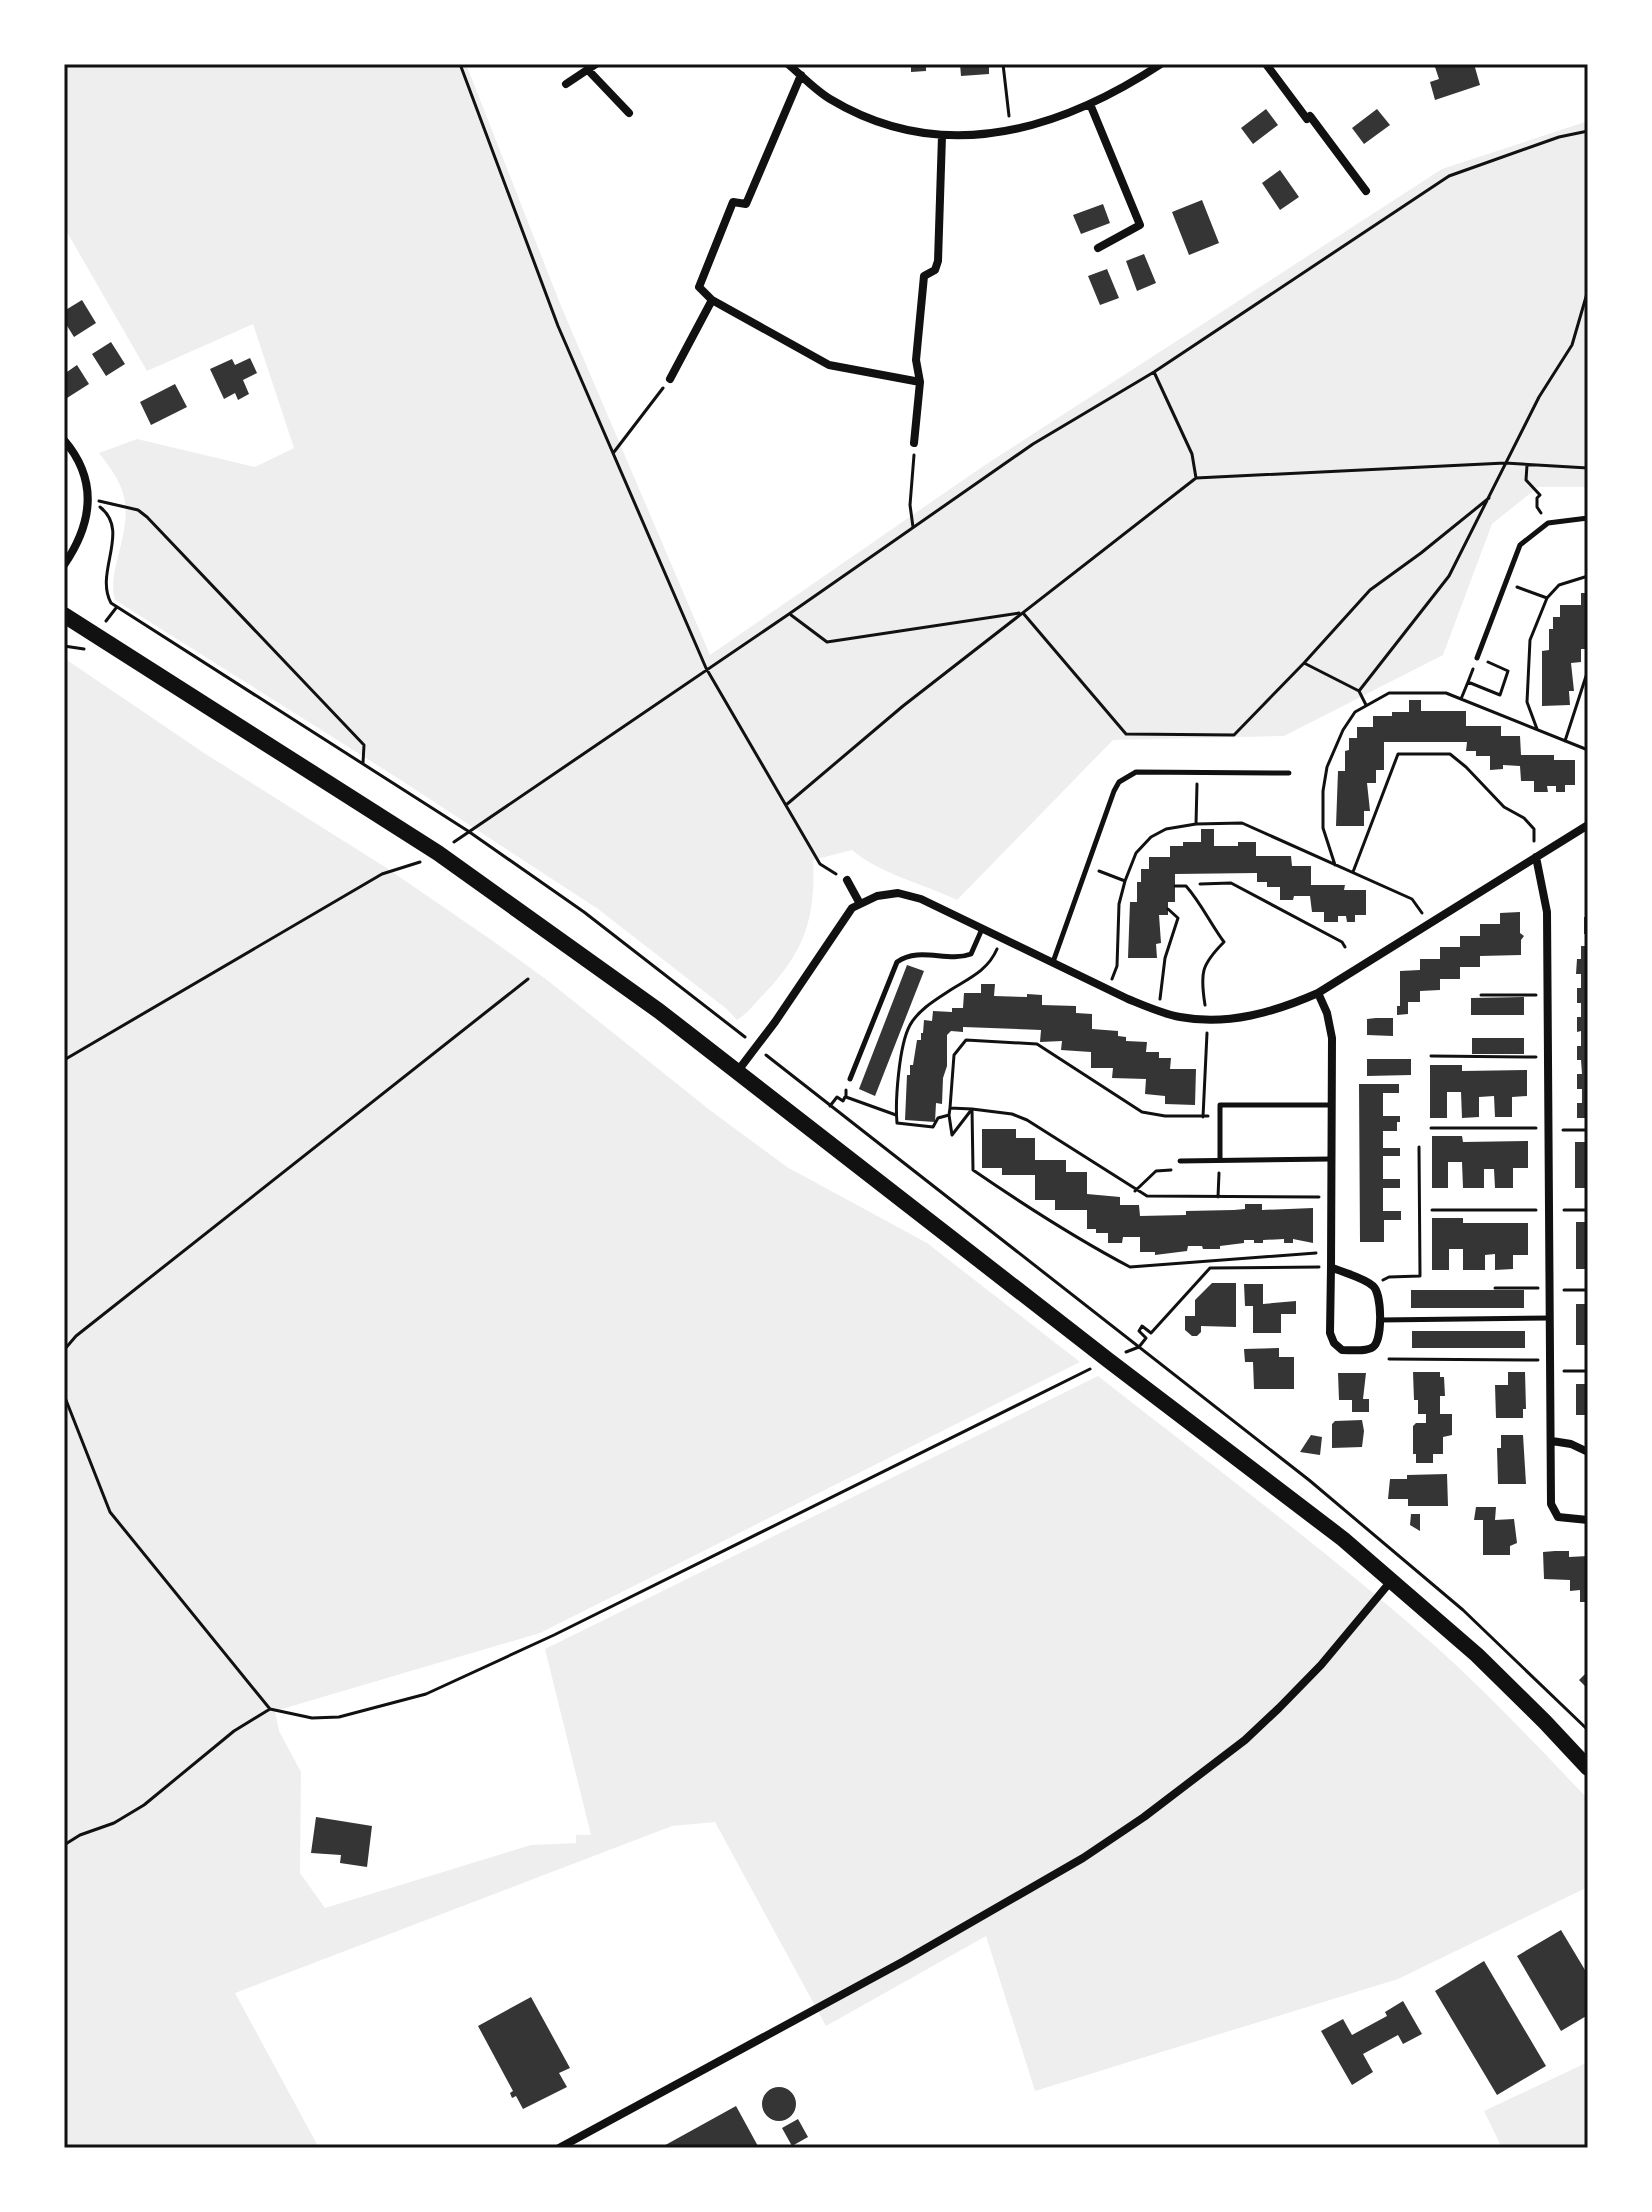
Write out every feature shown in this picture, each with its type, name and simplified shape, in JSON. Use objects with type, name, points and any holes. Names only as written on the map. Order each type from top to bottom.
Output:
[{"type":"main road","points":[[64,615],[438,853],[610,974],[1280,1490],[1392,1580],[1499,1676],[1588,1768]]},
{"type":"street","points":[[788,64],[828,98],[867,117],[929,136],[982,135],[1051,121],[1119,92],[1161,64]]},
{"type":"street","points":[[1266,64],[1307,119],[1310,116],[1366,191]]},
{"type":"street","points":[[566,84],[593,67],[629,113]]},
{"type":"street","points":[[801,75],[746,204],[733,202],[699,287],[712,300],[829,365],[920,382]]},
{"type":"street","points":[[1090,104],[1140,225],[1098,248]]},
{"type":"street","points":[[914,443],[920,382],[916,360],[924,276],[935,270],[938,261],[942,136]]},
{"type":"street","points":[[670,379],[712,300]]},
{"type":"street","points":[[64,440],[80,465],[89,498],[85,527],[64,565]]},
{"type":"street","points":[[737,1072],[843,919],[859,902],[877,896],[898,893],[921,899],[1159,1011],[1207,1020],[1262,1014],[1318,993],[1588,825]]},
{"type":"street","points":[[1536,857],[1547,912],[1551,1504],[1558,1517],[1588,1520]]},
{"type":"street","points":[[847,880],[859,902]]},
{"type":"street","points":[[1318,993],[1327,1013],[1332,1038],[1330,1333],[1334,1343],[1342,1350],[1370,1349],[1380,1334],[1378,1294],[1373,1286],[1331,1267]]},
{"type":"street","points":[[1552,1441],[1571,1444],[1588,1452]]},
{"type":"street","points":[[559,2148],[904,1961],[1083,1858],[1132,1825],[1210,1767],[1279,1708],[1321,1665],[1392,1580]]},
{"type":"lane","points":[[1477,658],[1520,545],[1548,523],[1588,518]]},
{"type":"lane","points":[[1052,963],[1119,782],[1136,772],[1289,773]]},
{"type":"lane","points":[[850,1079],[897,962],[905,957],[924,954],[960,958],[971,954],[982,929]]},
{"type":"lane","points":[[1220,1160],[1220,1105],[1331,1105]]},
{"type":"lane","points":[[1180,1161],[1331,1159]]},
{"type":"lane","points":[[1379,1320],[1550,1318]]},
{"type":"path","points":[[460,64],[558,326],[706,668],[820,864],[847,880]]},
{"type":"path","points":[[1003,64],[1011,130]]},
{"type":"path","points":[[468,831],[1033,444],[1154,372],[1449,176],[1559,137],[1588,131]]},
{"type":"path","points":[[1359,691],[1449,576],[1539,397],[1572,345],[1588,290]]},
{"type":"path","points":[[1154,372],[1192,454],[1196,478]]},
{"type":"path","points":[[614,453],[670,379]]},
{"type":"path","points":[[913,527],[910,505],[914,443]]},
{"type":"path","points":[[786,805],[903,706],[1196,478],[1505,463],[1588,468]]},
{"type":"path","points":[[1527,465],[1526,480],[1540,495],[1537,507],[1548,523]]},
{"type":"path","points":[[89,498],[138,510],[147,517],[364,745],[363,763]]},
{"type":"path","points":[[89,498],[106,512],[111,521],[114,536],[105,574],[105,592],[111,603],[468,831],[584,912],[723,1018],[830,1106],[1385,1542],[1504,1648],[1588,1730]]},
{"type":"path","points":[[1023,613],[1126,734],[1234,735],[1370,590],[1489,498]]},
{"type":"path","points":[[1537,729],[1527,702],[1530,640],[1547,598],[1559,585],[1588,576]]},
{"type":"path","points":[[1505,583],[1547,598]]},
{"type":"path","points":[[789,614],[827,642],[1023,613]]},
{"type":"path","points":[[1468,682],[1500,695],[1508,671],[1477,658]]},
{"type":"path","points":[[1304,663],[1359,691],[1366,706]]},
{"type":"path","points":[[1565,741],[1588,670]]},
{"type":"path","points":[[1461,699],[1470,676]]},
{"type":"path","points":[[1335,865],[1323,828],[1323,791],[1327,767],[1343,730],[1355,712],[1389,693],[1446,693],[1588,750]]},
{"type":"path","points":[[1353,872],[1398,754],[1450,754],[1504,807],[1524,818],[1534,829],[1536,857]]},
{"type":"path","points":[[1196,824],[1197,772]]},
{"type":"path","points":[[1107,989],[1117,966],[1119,904],[1125,881],[1136,853],[1151,837],[1166,829],[1196,824],[1242,823],[1412,899],[1429,925]]},
{"type":"path","points":[[64,1060],[382,874],[423,862],[438,853]]},
{"type":"path","points":[[1087,866],[1125,881]]},
{"type":"path","points":[[1200,884],[1231,883],[1342,942],[1345,947]]},
{"type":"path","points":[[1175,886],[1186,886],[1224,942],[1203,969],[1201,977],[1207,1020],[1203,1117]]},
{"type":"path","points":[[1159,1011],[1165,958],[1178,918],[1168,909]]},
{"type":"path","points":[[949,1115],[938,1118],[933,1127],[897,1123],[898,1078],[910,1025],[930,1003],[988,967],[1002,939]]},
{"type":"path","points":[[64,1350],[88,1326],[528,979]]},
{"type":"path","points":[[1481,995],[1547,995]]},
{"type":"path","points":[[972,1109],[952,1135],[949,1115],[954,1055],[966,1040],[1037,1044],[1142,1112],[1165,1116],[1219,1116]]},
{"type":"path","points":[[1431,1056],[1548,1057]]},
{"type":"path","points":[[830,1106],[837,1097],[843,1101],[846,1097],[850,1079]]},
{"type":"path","points":[[846,1097],[896,1115]]},
{"type":"path","points":[[950,1108],[1012,1114],[1027,1120],[1147,1196],[1330,1197]]},
{"type":"path","points":[[972,1109],[973,1170],[1051,1222],[1130,1267],[1318,1253]]},
{"type":"path","points":[[1431,1128],[1588,1130]]},
{"type":"path","points":[[1373,1286],[1389,1277],[1420,1276],[1419,1147]]},
{"type":"path","points":[[1218,1197],[1220,1160]]},
{"type":"path","points":[[1135,1191],[1156,1171],[1170,1170],[1180,1161]]},
{"type":"path","points":[[1432,1210],[1588,1210]]},
{"type":"path","points":[[64,1395],[110,1512],[270,1709],[312,1718],[339,1717],[426,1694],[583,1621],[1139,1347],[1146,1338],[1139,1331],[1142,1326],[1151,1333],[1210,1268],[1331,1267]]},
{"type":"path","points":[[1495,1288],[1588,1290]]},
{"type":"path","points":[[1389,1359],[1550,1360]]},
{"type":"path","points":[[1550,1371],[1588,1371]]},
{"type":"path","points":[[64,1845],[80,1835],[114,1823],[144,1805],[234,1731],[270,1709]]},
{"type":"shaded area","points":[[64,64],[466,64],[561,306],[710,655],[982,467],[1442,169],[1588,121],[1588,487],[1538,487],[1492,524],[1443,655],[1284,736],[1113,740],[957,900],[889,872],[852,850],[813,860],[812,900],[798,949],[778,979],[737,1020],[598,909],[115,600],[114,578],[125,526],[125,502],[117,479],[99,453],[137,439],[255,467],[294,448],[253,324],[147,371],[64,227]]},
{"type":"shaded area","points":[[64,658],[493,941],[787,1167],[927,1243],[1080,1362],[540,1633],[275,1711],[279,1731],[301,1772],[300,1873],[325,1908],[531,1845],[576,1843],[576,1835],[591,1835],[545,1649],[1098,1376],[1310,1542],[1434,1645],[1588,1799],[1588,1887],[1398,1979],[1035,2091],[986,1936],[826,2026],[715,1822],[672,1826],[235,1993],[319,2148],[64,2148]]},
{"type":"shaded area","points":[[1588,2062],[1588,2148],[1502,2148],[1484,2111]]},
{"type":"building","points":[[911,64],[926,64],[926,71],[911,72]]},
{"type":"building","points":[[960,64],[989,64],[989,74],[961,76]]},
{"type":"building","points":[[1434,64],[1474,64],[1480,85],[1435,100],[1430,82],[1439,79]]},
{"type":"building","points":[[1266,109],[1278,125],[1253,144],[1241,128]]},
{"type":"building","points":[[1377,109],[1390,125],[1364,144],[1352,128]]},
{"type":"building","points":[[1280,170],[1299,197],[1280,210],[1262,183]]},
{"type":"building","points":[[1202,200],[1219,243],[1189,255],[1172,212]]},
{"type":"building","points":[[1103,204],[1110,223],[1081,234],[1073,215]]},
{"type":"building","points":[[1144,254],[1156,283],[1137,291],[1126,261]]},
{"type":"building","points":[[1107,269],[1119,298],[1100,305],[1088,276]]},
{"type":"building","points":[[82,300],[96,323],[74,337],[64,321],[64,311]]},
{"type":"building","points":[[111,342],[125,364],[106,376],[92,354]]},
{"type":"building","points":[[250,358],[257,373],[243,380],[249,394],[238,400],[235,393],[224,399],[210,369],[232,359],[235,365]]},
{"type":"building","points":[[77,365],[89,384],[67,398],[64,374]]},
{"type":"building","points":[[175,384],[187,407],[151,425],[140,402]]},
{"type":"building","points":[[1581,593],[1588,593],[1587,649],[1581,649],[1581,662],[1571,663],[1574,691],[1569,691],[1570,705],[1542,706],[1542,651],[1549,650],[1549,629],[1553,629],[1553,617],[1560,617],[1560,605],[1581,605]]},
{"type":"building","points":[[1409,700],[1421,700],[1421,711],[1466,711],[1466,726],[1501,726],[1501,736],[1520,736],[1521,755],[1554,755],[1554,760],[1575,760],[1575,785],[1565,785],[1565,792],[1556,792],[1556,786],[1547,786],[1548,792],[1534,792],[1534,781],[1521,781],[1520,766],[1503,765],[1503,769],[1490,770],[1490,756],[1476,756],[1476,751],[1466,751],[1467,742],[1384,742],[1384,770],[1376,770],[1376,783],[1367,783],[1370,811],[1364,811],[1364,826],[1336,826],[1338,771],[1345,771],[1345,751],[1349,750],[1349,738],[1357,738],[1357,727],[1373,727],[1373,716],[1409,712]]},
{"type":"building","points":[[1201,829],[1214,829],[1214,846],[1256,842],[1256,856],[1291,856],[1292,866],[1311,866],[1311,885],[1345,885],[1344,890],[1366,890],[1366,915],[1355,915],[1355,922],[1347,922],[1346,916],[1338,916],[1338,922],[1324,922],[1324,912],[1312,912],[1310,896],[1280,900],[1280,887],[1267,887],[1267,882],[1257,882],[1257,873],[1175,874],[1175,902],[1168,902],[1168,915],[1159,915],[1161,943],[1156,944],[1157,958],[1128,958],[1130,902],[1137,902],[1137,882],[1141,882],[1141,869],[1149,869],[1149,857],[1170,857],[1170,846],[1201,842]]},
{"type":"building","points":[[1520,912],[1520,933],[1524,936],[1521,955],[1480,956],[1480,967],[1460,967],[1460,979],[1440,979],[1440,990],[1420,991],[1420,1002],[1408,1002],[1408,1014],[1397,1015],[1400,971],[1420,970],[1420,959],[1440,959],[1440,947],[1460,947],[1460,936],[1480,936],[1480,924],[1500,924],[1500,913]]},
{"type":"building","points":[[1584,917],[1588,917],[1588,934],[1584,934]]},
{"type":"building","points":[[1581,946],[1588,946],[1588,1118],[1577,1118],[1577,1103],[1582,1103],[1582,1089],[1577,1089],[1577,1074],[1582,1074],[1581,1060],[1577,1060],[1581,1031],[1577,1032],[1577,1017],[1581,1017],[1581,1003],[1577,1003],[1577,988],[1581,988],[1581,974],[1576,974]]},
{"type":"building","points":[[907,965],[924,971],[875,1096],[859,1089]]},
{"type":"building","points":[[981,984],[995,984],[994,996],[1042,995],[1042,1005],[1076,1006],[1076,1013],[1092,1014],[1092,1029],[1118,1031],[1118,1036],[1126,1037],[1126,1041],[1147,1042],[1146,1052],[1159,1052],[1159,1058],[1171,1058],[1170,1069],[1196,1069],[1195,1105],[1165,1104],[1165,1096],[1145,1094],[1146,1079],[1112,1078],[1113,1068],[1091,1068],[1091,1052],[1061,1050],[1062,1041],[1040,1042],[1041,1030],[963,1027],[963,1032],[951,1031],[947,1035],[942,1104],[936,1103],[935,1122],[905,1120],[907,1075],[910,1075],[910,1065],[913,1065],[917,1040],[921,1040],[924,1020],[932,1021],[933,1011],[952,1012],[952,1008],[963,1008],[964,993],[981,993]]},
{"type":"building","points":[[1524,997],[1524,1015],[1471,1015],[1471,998]]},
{"type":"building","points":[[1393,1018],[1393,1036],[1367,1035],[1367,1019]]},
{"type":"building","points":[[1472,1038],[1524,1038],[1524,1054],[1472,1054]]},
{"type":"building","points":[[1367,1059],[1411,1059],[1411,1075],[1367,1076]]},
{"type":"building","points":[[1430,1065],[1462,1065],[1462,1071],[1527,1070],[1527,1096],[1512,1097],[1512,1117],[1495,1117],[1494,1096],[1479,1097],[1479,1117],[1462,1118],[1461,1092],[1447,1092],[1447,1118],[1430,1118]]},
{"type":"building","points":[[1359,1084],[1399,1084],[1399,1093],[1383,1093],[1383,1116],[1400,1116],[1400,1122],[1397,1122],[1397,1131],[1383,1131],[1383,1148],[1400,1148],[1400,1156],[1383,1156],[1383,1179],[1400,1179],[1400,1188],[1383,1188],[1383,1211],[1401,1211],[1401,1220],[1384,1220],[1384,1242],[1360,1242]]},
{"type":"building","points":[[982,1129],[1016,1129],[1016,1138],[1035,1138],[1035,1160],[1066,1160],[1066,1172],[1087,1172],[1087,1194],[1120,1197],[1120,1205],[1139,1205],[1140,1216],[1245,1209],[1245,1204],[1262,1204],[1262,1210],[1313,1208],[1313,1243],[1293,1239],[1293,1243],[1284,1243],[1284,1239],[1263,1240],[1263,1243],[1244,1240],[1244,1243],[1220,1246],[1220,1249],[1188,1246],[1187,1251],[1155,1255],[1155,1252],[1140,1252],[1140,1237],[1123,1237],[1122,1243],[1108,1243],[1108,1233],[1087,1229],[1087,1210],[1055,1210],[1055,1200],[1035,1200],[1035,1175],[1002,1175],[1002,1168],[982,1168]]},
{"type":"building","points":[[1432,1136],[1462,1136],[1463,1142],[1528,1141],[1528,1168],[1513,1168],[1513,1188],[1495,1188],[1494,1169],[1484,1169],[1484,1188],[1463,1188],[1462,1162],[1448,1162],[1448,1188],[1432,1188]]},
{"type":"building","points":[[1575,1142],[1588,1142],[1588,1188],[1575,1188]]},
{"type":"building","points":[[1432,1218],[1463,1218],[1463,1223],[1528,1223],[1528,1255],[1513,1255],[1513,1269],[1495,1270],[1495,1254],[1485,1255],[1485,1270],[1463,1270],[1463,1249],[1449,1249],[1449,1270],[1432,1270]]},
{"type":"building","points":[[1576,1222],[1588,1222],[1588,1269],[1576,1269]]},
{"type":"building","points":[[1212,1283],[1236,1283],[1236,1327],[1201,1326],[1201,1332],[1192,1336],[1185,1330],[1185,1316],[1195,1316],[1195,1300]]},
{"type":"building","points":[[1244,1284],[1263,1284],[1263,1304],[1296,1301],[1296,1314],[1281,1314],[1281,1333],[1253,1333],[1253,1306],[1245,1306]]},
{"type":"building","points":[[1411,1290],[1524,1290],[1524,1308],[1411,1308]]},
{"type":"building","points":[[1576,1304],[1588,1304],[1588,1345],[1576,1345]]},
{"type":"building","points":[[1412,1331],[1525,1331],[1525,1348],[1412,1348]]},
{"type":"building","points":[[1279,1348],[1279,1357],[1294,1357],[1294,1389],[1254,1389],[1253,1362],[1245,1362],[1244,1349]]},
{"type":"building","points":[[1413,1372],[1440,1372],[1440,1377],[1444,1377],[1445,1396],[1440,1396],[1440,1414],[1452,1414],[1452,1435],[1443,1437],[1443,1454],[1433,1454],[1433,1463],[1416,1463],[1416,1454],[1413,1454],[1413,1426],[1426,1423],[1426,1414],[1418,1414]]},
{"type":"building","points":[[1508,1372],[1525,1372],[1526,1409],[1523,1409],[1523,1418],[1496,1418],[1495,1385],[1508,1385]]},
{"type":"building","points":[[1338,1373],[1366,1373],[1363,1399],[1369,1399],[1369,1412],[1352,1412],[1352,1400],[1339,1400]]},
{"type":"building","points":[[1576,1384],[1588,1384],[1588,1415],[1576,1415]]},
{"type":"building","points":[[1362,1420],[1362,1447],[1332,1448],[1332,1424],[1335,1421]]},
{"type":"building","points":[[1311,1435],[1322,1437],[1320,1455],[1300,1452]]},
{"type":"building","points":[[1501,1435],[1523,1435],[1526,1484],[1498,1484],[1497,1448],[1501,1448]]},
{"type":"building","points":[[1447,1474],[1448,1506],[1408,1506],[1408,1499],[1388,1499],[1390,1479],[1407,1479],[1407,1475]]},
{"type":"building","points":[[1476,1507],[1496,1507],[1495,1520],[1514,1519],[1517,1543],[1510,1546],[1510,1555],[1483,1555],[1483,1520],[1474,1520]]},
{"type":"building","points":[[1411,1514],[1420,1514],[1420,1531],[1410,1525]]},
{"type":"building","points":[[1569,1551],[1569,1557],[1588,1556],[1588,1602],[1580,1602],[1580,1590],[1570,1591],[1570,1580],[1544,1579],[1543,1552]]},
{"type":"building","points":[[1588,1671],[1588,1689],[1579,1680]]},
{"type":"building","points":[[316,1817],[372,1826],[367,1867],[340,1863],[341,1855],[311,1853]]},
{"type":"building","points":[[1561,1930],[1588,1975],[1588,2015],[1561,2031],[1517,1956]]},
{"type":"building","points":[[1484,1961],[1546,2066],[1497,2095],[1435,1991]]},
{"type":"building","points":[[531,1997],[570,2068],[559,2073],[567,2087],[523,2109],[516,2096],[512,2098],[510,2093],[513,2091],[478,2026]]},
{"type":"building","points":[[1403,2001],[1422,2034],[1403,2044],[1398,2035],[1363,2054],[1373,2072],[1352,2085],[1321,2031],[1343,2019],[1352,2035],[1387,2016],[1385,2012]]},
{"type":"building","points":[[779,2087],[791,2092],[796,2104],[791,2116],[779,2121],[767,2116],[762,2104],[767,2092]]},
{"type":"building","points":[[736,2106],[759,2148],[660,2148]]},
{"type":"building","points":[[798,2119],[808,2137],[792,2146],[782,2128]]}]
